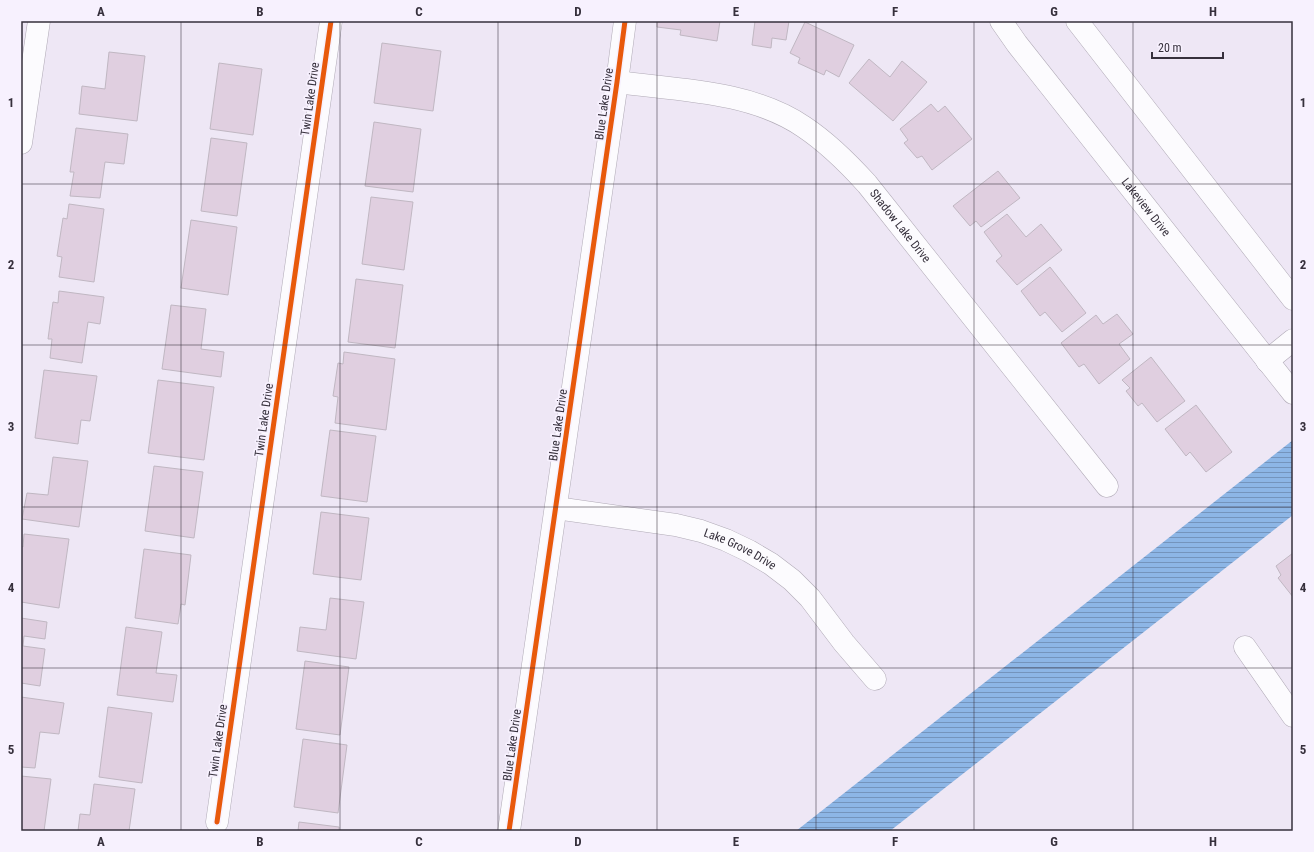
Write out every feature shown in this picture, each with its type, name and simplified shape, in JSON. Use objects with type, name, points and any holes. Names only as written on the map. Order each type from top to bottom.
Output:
[{"type":"street","points":[[21,143],[39,21]]},
{"type":"street","name":"Twin Lake Drive","points":[[217,822],[331,21]]},
{"type":"street","name":"Blue Lake Drive","points":[[509,831],[625,21]]},
{"type":"street","name":"Lakeview Drive","points":[[1000,21],[1293,393]]},
{"type":"street","points":[[1077,21],[1293,299]]},
{"type":"street","name":"Shadow Lake Drive","points":[[617,82],[716,94],[761,106],[783,115],[804,127],[841,156],[867,184],[1107,486]]},
{"type":"street","points":[[1267,361],[1293,340]]},
{"type":"street","name":"Lake Grove Drive","points":[[556,508],[676,525],[707,533],[749,551],[771,564],[792,580],[810,598],[844,643],[875,679]]},
{"type":"street","points":[[1245,647],[1293,716]]},
{"type":"water","points":[[1293,440],[1293,515],[890,831],[796,831]]},
{"type":"building","points":[[657,21],[720,21],[717,41],[680,35],[681,30],[657,27]]},
{"type":"building","points":[[755,21],[789,21],[786,40],[772,38],[771,48],[752,45]]},
{"type":"building","points":[[805,22],[854,45],[839,77],[826,70],[824,75],[798,63],[800,58],[790,53]]},
{"type":"building","points":[[382,43],[441,51],[433,111],[374,103]]},
{"type":"building","points":[[109,52],[145,56],[137,121],[79,114],[82,86],[105,89]]},
{"type":"building","points":[[869,59],[890,77],[902,61],[927,82],[893,121],[849,83]]},
{"type":"building","points":[[219,63],[262,69],[253,135],[210,129]]},
{"type":"building","points":[[931,104],[938,112],[945,106],[972,139],[932,170],[922,156],[917,158],[904,143],[908,140],[900,129]]},
{"type":"building","points":[[374,122],[421,129],[413,192],[365,186]]},
{"type":"building","points":[[76,128],[128,134],[124,164],[105,162],[100,198],[70,196],[74,172],[70,172]]},
{"type":"building","points":[[211,138],[247,143],[237,216],[201,211]]},
{"type":"building","points":[[998,171],[1020,198],[981,227],[976,221],[970,226],[953,206]]},
{"type":"building","points":[[371,197],[413,202],[404,270],[362,264]]},
{"type":"building","points":[[69,204],[104,209],[94,282],[59,277],[62,257],[57,256],[63,218],[67,219]]},
{"type":"building","points":[[1007,214],[1026,237],[1041,224],[1062,250],[1017,285],[996,261],[1002,256],[984,232]]},
{"type":"building","points":[[191,220],[237,227],[228,295],[181,288]]},
{"type":"building","points":[[1050,267],[1086,313],[1062,332],[1045,312],[1040,316],[1021,291]]},
{"type":"building","points":[[356,279],[403,285],[395,348],[348,342]]},
{"type":"building","points":[[59,291],[104,297],[100,324],[88,322],[82,363],[50,358],[52,339],[48,339],[53,302],[58,303]]},
{"type":"building","points":[[171,305],[206,309],[201,349],[224,352],[221,377],[162,369]]},
{"type":"building","points":[[1117,314],[1133,334],[1119,344],[1130,359],[1099,384],[1084,364],[1079,367],[1061,343],[1096,315],[1103,324]]},
{"type":"building","points":[[344,352],[395,359],[386,430],[335,423],[338,397],[333,396],[338,363],[343,364]]},
{"type":"building","points":[[1151,357],[1185,401],[1157,422],[1142,403],[1138,406],[1126,391],[1130,388],[1122,380]]},
{"type":"building","points":[[44,370],[97,376],[90,421],[81,420],[78,444],[35,438]]},
{"type":"building","points":[[158,380],[214,387],[204,460],[148,453]]},
{"type":"building","points":[[1196,405],[1232,452],[1206,472],[1190,452],[1186,456],[1165,429]]},
{"type":"building","points":[[330,430],[376,436],[367,502],[321,496]]},
{"type":"building","points":[[53,457],[88,461],[79,527],[22,519],[27,493],[48,495]]},
{"type":"building","points":[[154,466],[203,472],[194,538],[145,531]]},
{"type":"building","points":[[321,512],[369,518],[361,580],[313,574]]},
{"type":"building","points":[[24,534],[69,539],[59,608],[21,602],[21,546],[23,547]]},
{"type":"building","points":[[144,549],[191,555],[185,605],[181,604],[178,624],[135,618]]},
{"type":"building","points":[[1293,553],[1293,597],[1278,578],[1281,575],[1276,566]]},
{"type":"building","points":[[330,598],[364,602],[356,659],[297,651],[300,627],[326,630]]},
{"type":"building","points":[[21,618],[47,622],[45,639],[24,636],[23,646],[45,649],[40,686],[21,683]]},
{"type":"building","points":[[126,627],[162,632],[156,673],[177,675],[173,702],[117,695]]},
{"type":"building","points":[[305,661],[349,667],[340,735],[296,729]]},
{"type":"building","points":[[21,697],[64,703],[59,734],[40,732],[35,768],[21,767]]},
{"type":"building","points":[[108,707],[152,713],[142,783],[99,777]]},
{"type":"building","points":[[303,739],[347,745],[338,813],[294,807]]},
{"type":"building","points":[[21,776],[51,779],[44,831],[21,831]]},
{"type":"building","points":[[94,784],[135,789],[129,831],[78,831],[80,814],[90,815]]},
{"type":"building","points":[[299,822],[339,827],[339,831],[298,831]]},
{"type":"cycle path","points":[[217,822],[331,21]]},
{"type":"cycle path","points":[[509,831],[625,21]]}]
